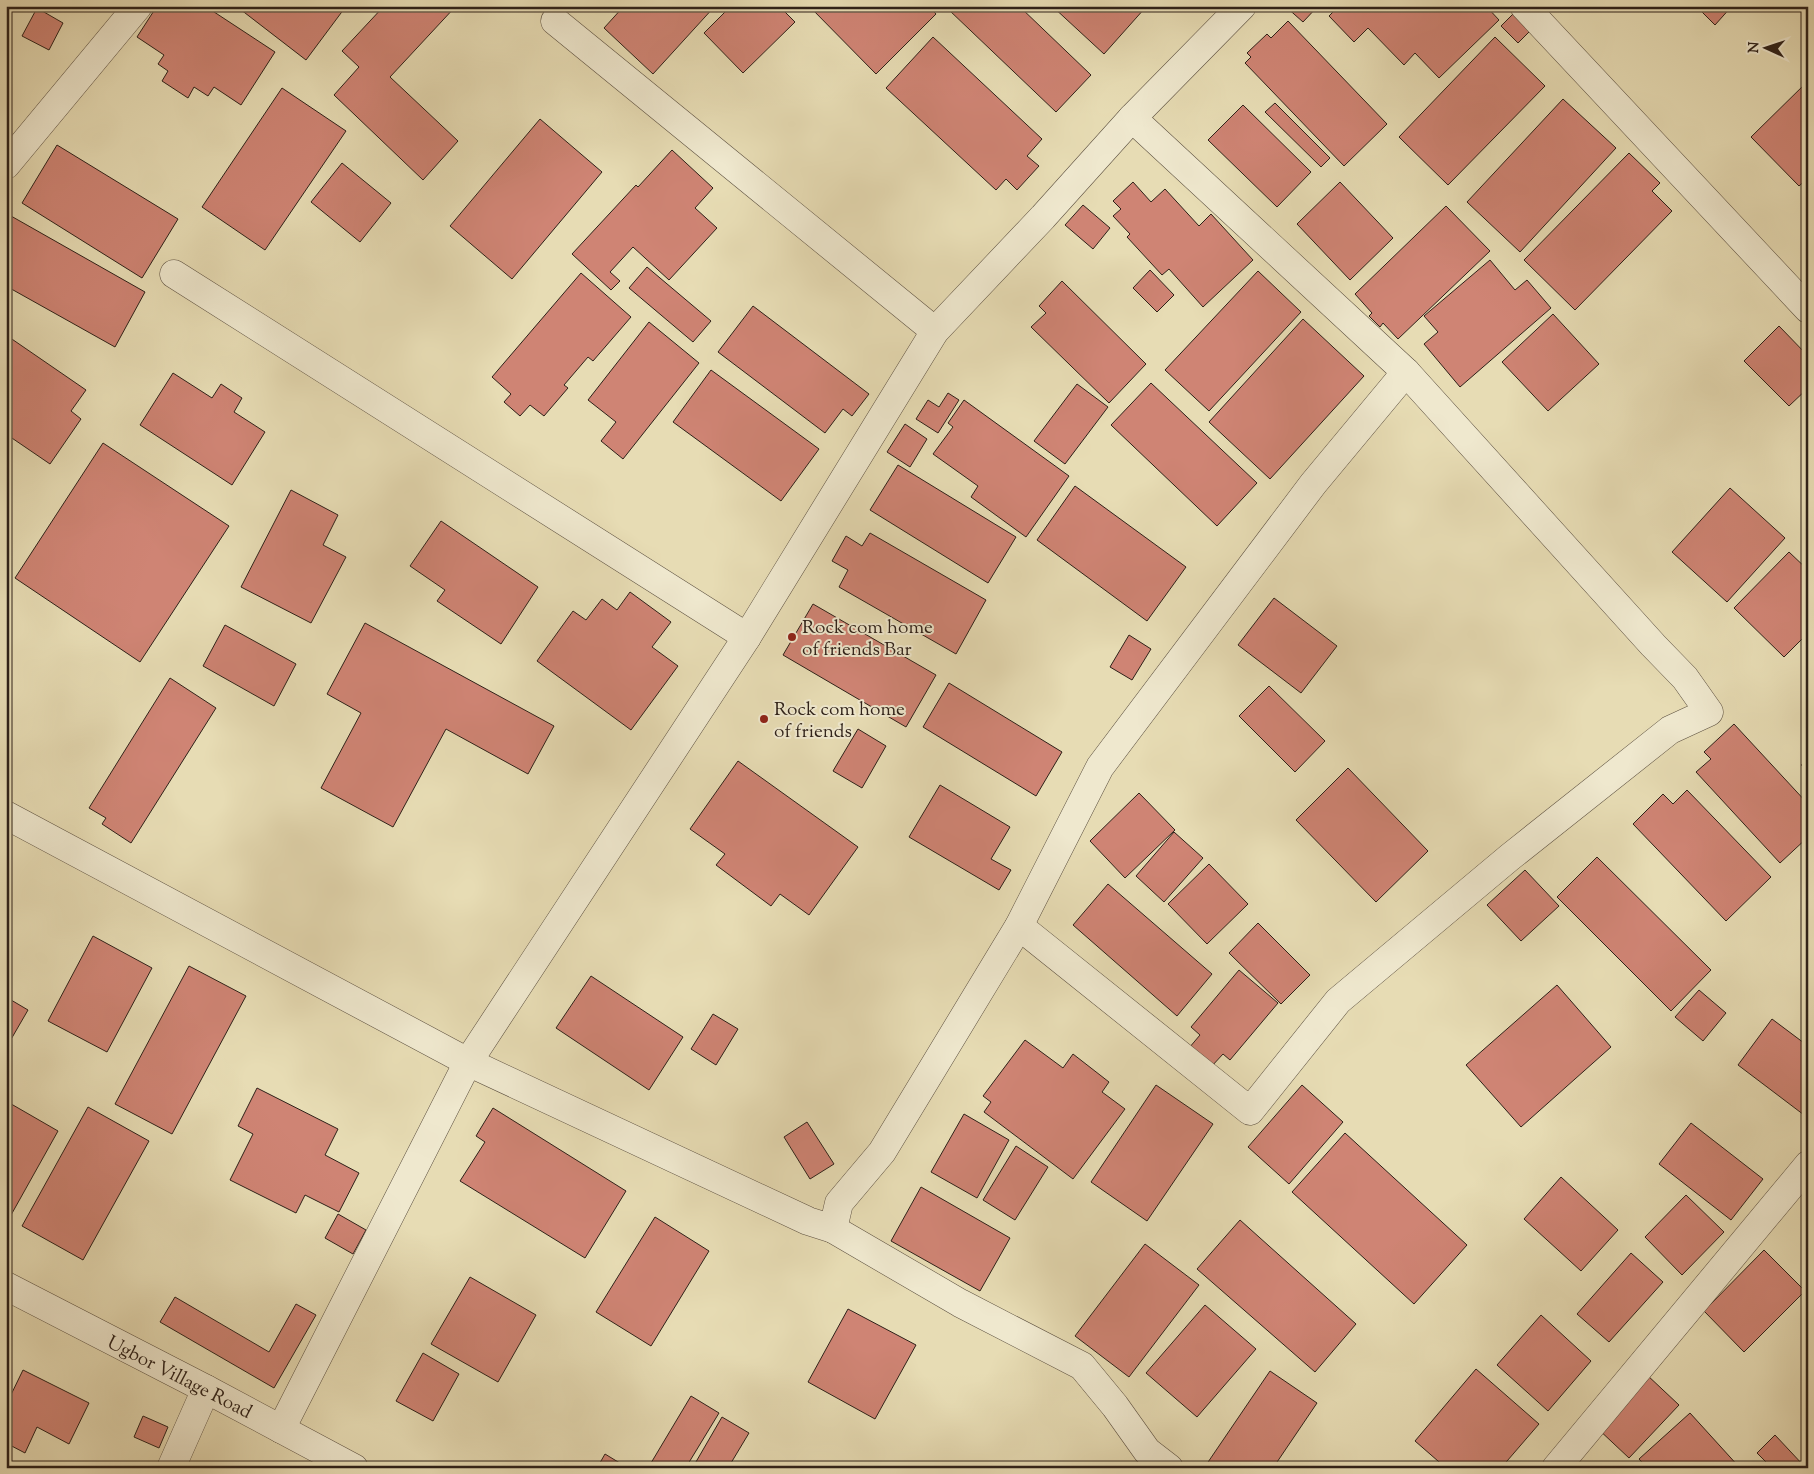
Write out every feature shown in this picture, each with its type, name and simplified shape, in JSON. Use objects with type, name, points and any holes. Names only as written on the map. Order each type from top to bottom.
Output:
[{"type":"street","points":[[6,165],[138,6]]},
{"type":"street","points":[[281,1429],[468,1062],[747,637],[935,331],[1043,217],[1132,118],[1242,6]]},
{"type":"street","points":[[1524,6],[1808,309]]},
{"type":"street","points":[[555,21],[935,331]]},
{"type":"street","points":[[1019,926],[1250,1111],[1338,1001],[1510,857],[1670,730],[1709,712],[1685,678],[1406,372],[1132,118]]},
{"type":"street","points":[[174,274],[747,637]]},
{"type":"street","points":[[833,1229],[840,1203],[882,1152],[1019,926],[1100,767],[1313,484],[1406,372]]},
{"type":"street","points":[[6,815],[468,1062],[808,1221],[833,1229],[960,1303],[1082,1366],[1115,1406],[1148,1451],[1169,1468]]},
{"type":"street","points":[[1556,1468],[1804,1176]]},
{"type":"street","name":"Ugbor Village Road","points":[[6,1286],[354,1468]]},
{"type":"street","points":[[171,1468],[206,1389]]},
{"type":"building","points":[[157,6],[205,6],[275,52],[241,105],[214,87],[208,96],[194,87],[188,98],[162,81],[168,71],[158,64],[164,55],[137,37]]},
{"type":"building","points":[[236,6],[340,6],[344,9],[306,60]]},
{"type":"building","points":[[384,6],[456,6],[390,77],[458,141],[423,180],[334,95],[359,67],[342,51]]},
{"type":"building","points":[[624,6],[715,6],[653,74],[604,28]]},
{"type":"building","points":[[731,6],[779,6],[795,22],[743,73],[704,33]]},
{"type":"building","points":[[809,6],[929,6],[936,14],[876,74]]},
{"type":"building","points":[[953,6],[1019,6],[1091,75],[1056,112],[949,10]]},
{"type":"building","points":[[1052,6],[1143,6],[1145,8],[1104,54]]},
{"type":"building","points":[[1285,6],[1318,6],[1303,22]]},
{"type":"building","points":[[1339,6],[1486,6],[1499,20],[1439,78],[1415,53],[1404,65],[1368,28],[1354,42],[1329,16]]},
{"type":"building","points":[[1696,6],[1732,6],[1715,25]]},
{"type":"building","points":[[37,8],[63,23],[49,50],[22,36]]},
{"type":"building","points":[[1517,10],[1534,27],[1518,43],[1501,26]]},
{"type":"building","points":[[1288,21],[1387,124],[1344,166],[1245,63],[1251,57],[1247,53],[1267,34],[1271,38]]},
{"type":"building","points":[[933,37],[1042,139],[1027,156],[1039,166],[1017,190],[1006,179],[996,190],[886,88]]},
{"type":"building","points":[[1495,37],[1545,86],[1448,185],[1399,137]]},
{"type":"building","points":[[1808,81],[1808,178],[1799,186],[1751,137]]},
{"type":"building","points":[[282,88],[346,131],[265,250],[202,207]]},
{"type":"building","points":[[1563,99],[1616,148],[1520,252],[1467,202]]},
{"type":"building","points":[[1275,103],[1330,158],[1321,167],[1265,112]]},
{"type":"building","points":[[1243,105],[1311,172],[1277,207],[1208,140]]},
{"type":"building","points":[[540,119],[602,172],[512,279],[450,226]]},
{"type":"building","points":[[57,145],[178,219],[142,278],[22,203]]},
{"type":"building","points":[[672,150],[713,188],[695,208],[717,228],[669,280],[633,247],[610,272],[620,281],[611,290],[572,254],[636,185],[638,187]]},
{"type":"building","points":[[1629,153],[1660,183],[1652,191],[1672,211],[1575,310],[1524,260]]},
{"type":"building","points":[[342,163],[391,203],[360,242],[311,202]]},
{"type":"building","points":[[1133,182],[1151,202],[1165,189],[1199,226],[1211,214],[1253,260],[1203,307],[1169,269],[1162,275],[1127,237],[1130,234],[1113,216],[1121,209],[1113,201]]},
{"type":"building","points":[[1340,182],[1393,238],[1350,280],[1297,224]]},
{"type":"building","points":[[1083,205],[1110,228],[1093,249],[1065,225]]},
{"type":"building","points":[[1446,206],[1490,251],[1398,339],[1383,323],[1380,327],[1369,316],[1372,313],[1355,294]]},
{"type":"building","points":[[11,216],[145,292],[115,347],[6,286],[6,225]]},
{"type":"building","points":[[1490,260],[1515,290],[1527,280],[1551,308],[1460,387],[1424,344],[1438,332],[1424,316]]},
{"type":"building","points":[[647,267],[711,321],[693,342],[629,288]]},
{"type":"building","points":[[1150,270],[1174,295],[1157,312],[1133,288]]},
{"type":"building","points":[[1258,271],[1301,312],[1209,411],[1165,370]]},
{"type":"building","points":[[581,273],[631,317],[593,361],[588,357],[564,385],[568,388],[544,416],[530,405],[520,416],[504,402],[511,394],[492,377]]},
{"type":"building","points":[[1062,281],[1146,364],[1109,403],[1031,327],[1046,313],[1039,306]]},
{"type":"building","points":[[753,306],[869,394],[852,416],[843,409],[825,433],[718,352]]},
{"type":"building","points":[[1553,314],[1599,364],[1548,411],[1502,362]]},
{"type":"building","points":[[1303,319],[1364,376],[1270,479],[1209,422]]},
{"type":"building","points":[[649,322],[699,363],[623,459],[601,441],[616,422],[588,400]]},
{"type":"building","points":[[1779,326],[1808,356],[1808,388],[1789,406],[1744,361]]},
{"type":"building","points":[[6,335],[86,390],[71,411],[81,419],[50,464],[6,434]]},
{"type":"building","points":[[711,370],[819,449],[781,501],[673,422]]},
{"type":"building","points":[[173,373],[212,398],[221,384],[242,398],[234,412],[265,432],[232,485],[140,425]]},
{"type":"building","points":[[1151,383],[1257,483],[1217,526],[1111,425]]},
{"type":"building","points":[[1077,384],[1108,407],[1065,464],[1034,441]]},
{"type":"building","points":[[948,393],[959,400],[938,433],[916,419],[928,400],[939,407]]},
{"type":"building","points":[[964,400],[1069,476],[1026,537],[971,497],[978,486],[933,454],[953,427],[948,423]]},
{"type":"building","points":[[905,424],[927,439],[910,467],[887,452]]},
{"type":"building","points":[[103,443],[229,526],[140,662],[15,578]]},
{"type":"building","points":[[898,465],[1016,537],[988,583],[870,510]]},
{"type":"building","points":[[1075,486],[1186,567],[1147,621],[1037,540]]},
{"type":"building","points":[[1730,488],[1785,538],[1727,602],[1672,552]]},
{"type":"building","points":[[291,490],[338,515],[323,545],[346,557],[311,623],[241,587]]},
{"type":"building","points":[[441,521],[538,587],[501,644],[437,601],[445,590],[410,566]]},
{"type":"building","points":[[870,533],[986,600],[956,654],[839,587],[848,570],[832,561],[846,536],[862,546]]},
{"type":"building","points":[[1789,552],[1808,570],[1808,633],[1784,657],[1734,608]]},
{"type":"building","points":[[630,592],[671,622],[652,647],[678,666],[631,730],[537,661],[573,611],[586,620],[602,599],[617,610]]},
{"type":"building","points":[[1274,598],[1337,646],[1301,693],[1238,645]]},
{"type":"building","points":[[813,604],[936,675],[906,727],[783,655]]},
{"type":"building","points":[[365,623],[554,726],[528,774],[446,729],[393,827],[321,788],[361,713],[327,694]]},
{"type":"building","points":[[225,625],[296,664],[274,706],[203,666]]},
{"type":"building","points":[[1129,635],[1151,649],[1132,680],[1110,667]]},
{"type":"building","points":[[170,678],[216,708],[131,843],[102,824],[106,818],[89,808]]},
{"type":"building","points":[[949,683],[1062,752],[1036,796],[923,727]]},
{"type":"building","points":[[1269,686],[1325,741],[1295,772],[1239,716]]},
{"type":"building","points":[[1734,724],[1808,804],[1808,837],[1780,863],[1696,772],[1711,759],[1704,752]]},
{"type":"building","points":[[858,729],[886,746],[862,788],[833,771]]},
{"type":"building","points":[[1808,758],[1808,771],[1801,765]]},
{"type":"building","points":[[738,761],[858,847],[809,915],[780,894],[771,906],[716,865],[725,854],[690,829]]},
{"type":"building","points":[[1348,768],[1428,851],[1376,902],[1296,820]]},
{"type":"building","points":[[940,785],[1010,827],[991,859],[1011,870],[999,890],[909,837]]},
{"type":"building","points":[[1687,790],[1771,877],[1726,921],[1633,824],[1663,794],[1673,804]]},
{"type":"building","points":[[1139,793],[1175,830],[1125,878],[1090,841]]},
{"type":"building","points":[[1174,832],[1203,858],[1164,902],[1136,876]]},
{"type":"building","points":[[1597,857],[1711,970],[1671,1011],[1557,897]]},
{"type":"building","points":[[1209,864],[1248,904],[1207,944],[1168,904]]},
{"type":"building","points":[[1525,870],[1559,906],[1521,941],[1487,905]]},
{"type":"building","points":[[1108,884],[1212,974],[1177,1016],[1073,925]]},
{"type":"building","points":[[1258,923],[1310,975],[1281,1004],[1229,953]]},
{"type":"building","points":[[93,936],[152,968],[107,1052],[48,1021]]},
{"type":"building","points":[[189,966],[246,996],[172,1134],[115,1104]]},
{"type":"building","points":[[1239,970],[1278,1003],[1230,1060],[1223,1054],[1211,1067],[1189,1048],[1200,1035],[1191,1027]]},
{"type":"building","points":[[591,976],[683,1037],[649,1090],[556,1028]]},
{"type":"building","points":[[1557,985],[1611,1047],[1521,1127],[1466,1065]]},
{"type":"building","points":[[1699,990],[1726,1013],[1703,1041],[1675,1017]]},
{"type":"building","points":[[6,997],[28,1010],[6,1048]]},
{"type":"building","points":[[713,1014],[738,1029],[716,1065],[691,1049]]},
{"type":"building","points":[[1772,1019],[1808,1046],[1808,1118],[1738,1065]]},
{"type":"building","points":[[1025,1040],[1063,1068],[1073,1054],[1109,1082],[1102,1092],[1125,1109],[1073,1179],[984,1112],[991,1102],[983,1096]]},
{"type":"building","points":[[1156,1085],[1213,1124],[1147,1221],[1091,1182]]},
{"type":"building","points":[[1302,1085],[1343,1122],[1289,1184],[1248,1147]]},
{"type":"building","points":[[257,1088],[338,1129],[325,1155],[359,1173],[339,1212],[305,1195],[296,1213],[230,1180],[253,1134],[238,1126]]},
{"type":"building","points":[[6,1101],[58,1131],[6,1224]]},
{"type":"building","points":[[88,1107],[149,1141],[83,1260],[22,1226]]},
{"type":"building","points":[[493,1108],[626,1191],[585,1258],[460,1181],[485,1142],[476,1136]]},
{"type":"building","points":[[964,1114],[1009,1140],[977,1198],[931,1172]]},
{"type":"building","points":[[807,1122],[834,1164],[810,1179],[784,1137]]},
{"type":"building","points":[[1691,1123],[1763,1179],[1731,1220],[1659,1164]]},
{"type":"building","points":[[1345,1133],[1467,1245],[1414,1304],[1292,1192]]},
{"type":"building","points":[[1016,1146],[1048,1167],[1015,1220],[983,1200]]},
{"type":"building","points":[[1561,1177],[1618,1230],[1581,1271],[1524,1219]]},
{"type":"building","points":[[921,1187],[1010,1238],[980,1291],[891,1241]]},
{"type":"building","points":[[1686,1195],[1724,1232],[1682,1275],[1645,1237]]},
{"type":"building","points":[[338,1214],[366,1230],[353,1254],[325,1238]]},
{"type":"building","points":[[655,1217],[709,1251],[651,1346],[596,1312]]},
{"type":"building","points":[[1240,1220],[1356,1324],[1315,1372],[1197,1269]]},
{"type":"building","points":[[1145,1244],[1199,1285],[1129,1377],[1075,1336]]},
{"type":"building","points":[[1764,1250],[1805,1291],[1744,1352],[1704,1311]]},
{"type":"building","points":[[1631,1253],[1663,1282],[1609,1342],[1577,1314]]},
{"type":"building","points":[[470,1277],[536,1315],[498,1382],[431,1344]]},
{"type":"building","points":[[175,1297],[269,1352],[296,1304],[316,1315],[274,1388],[160,1322]]},
{"type":"building","points":[[1205,1305],[1256,1349],[1197,1417],[1146,1373]]},
{"type":"building","points":[[848,1309],[916,1345],[875,1419],[808,1382]]},
{"type":"building","points":[[1541,1315],[1591,1361],[1548,1411],[1497,1365]]},
{"type":"building","points":[[423,1353],[459,1374],[433,1421],[396,1401]]},
{"type":"building","points":[[1476,1369],[1539,1424],[1501,1468],[1446,1468],[1415,1441]]},
{"type":"building","points":[[23,1370],[89,1403],[69,1444],[37,1427],[25,1453],[6,1443],[6,1405]]},
{"type":"building","points":[[1270,1371],[1317,1403],[1273,1468],[1204,1468]]},
{"type":"building","points":[[1646,1374],[1679,1405],[1629,1458],[1596,1427]]},
{"type":"building","points":[[691,1396],[719,1413],[688,1464],[693,1467],[722,1417],[749,1433],[728,1468],[648,1468]]},
{"type":"building","points":[[1690,1413],[1740,1468],[1647,1468],[1639,1459]]},
{"type":"building","points":[[143,1416],[168,1427],[159,1448],[134,1437]]},
{"type":"building","points":[[1775,1435],[1804,1466],[1803,1468],[1772,1468],[1757,1453]]},
{"type":"building","points":[[605,1454],[628,1468],[597,1468]]},
{"type":"building","points":[[6,1459],[23,1468],[6,1468]]},
{"type":"place","name":"Rock com home of friends Bar","points":[[792,637]]},
{"type":"place","name":"Rock com home of friends","points":[[764,719]]}]
